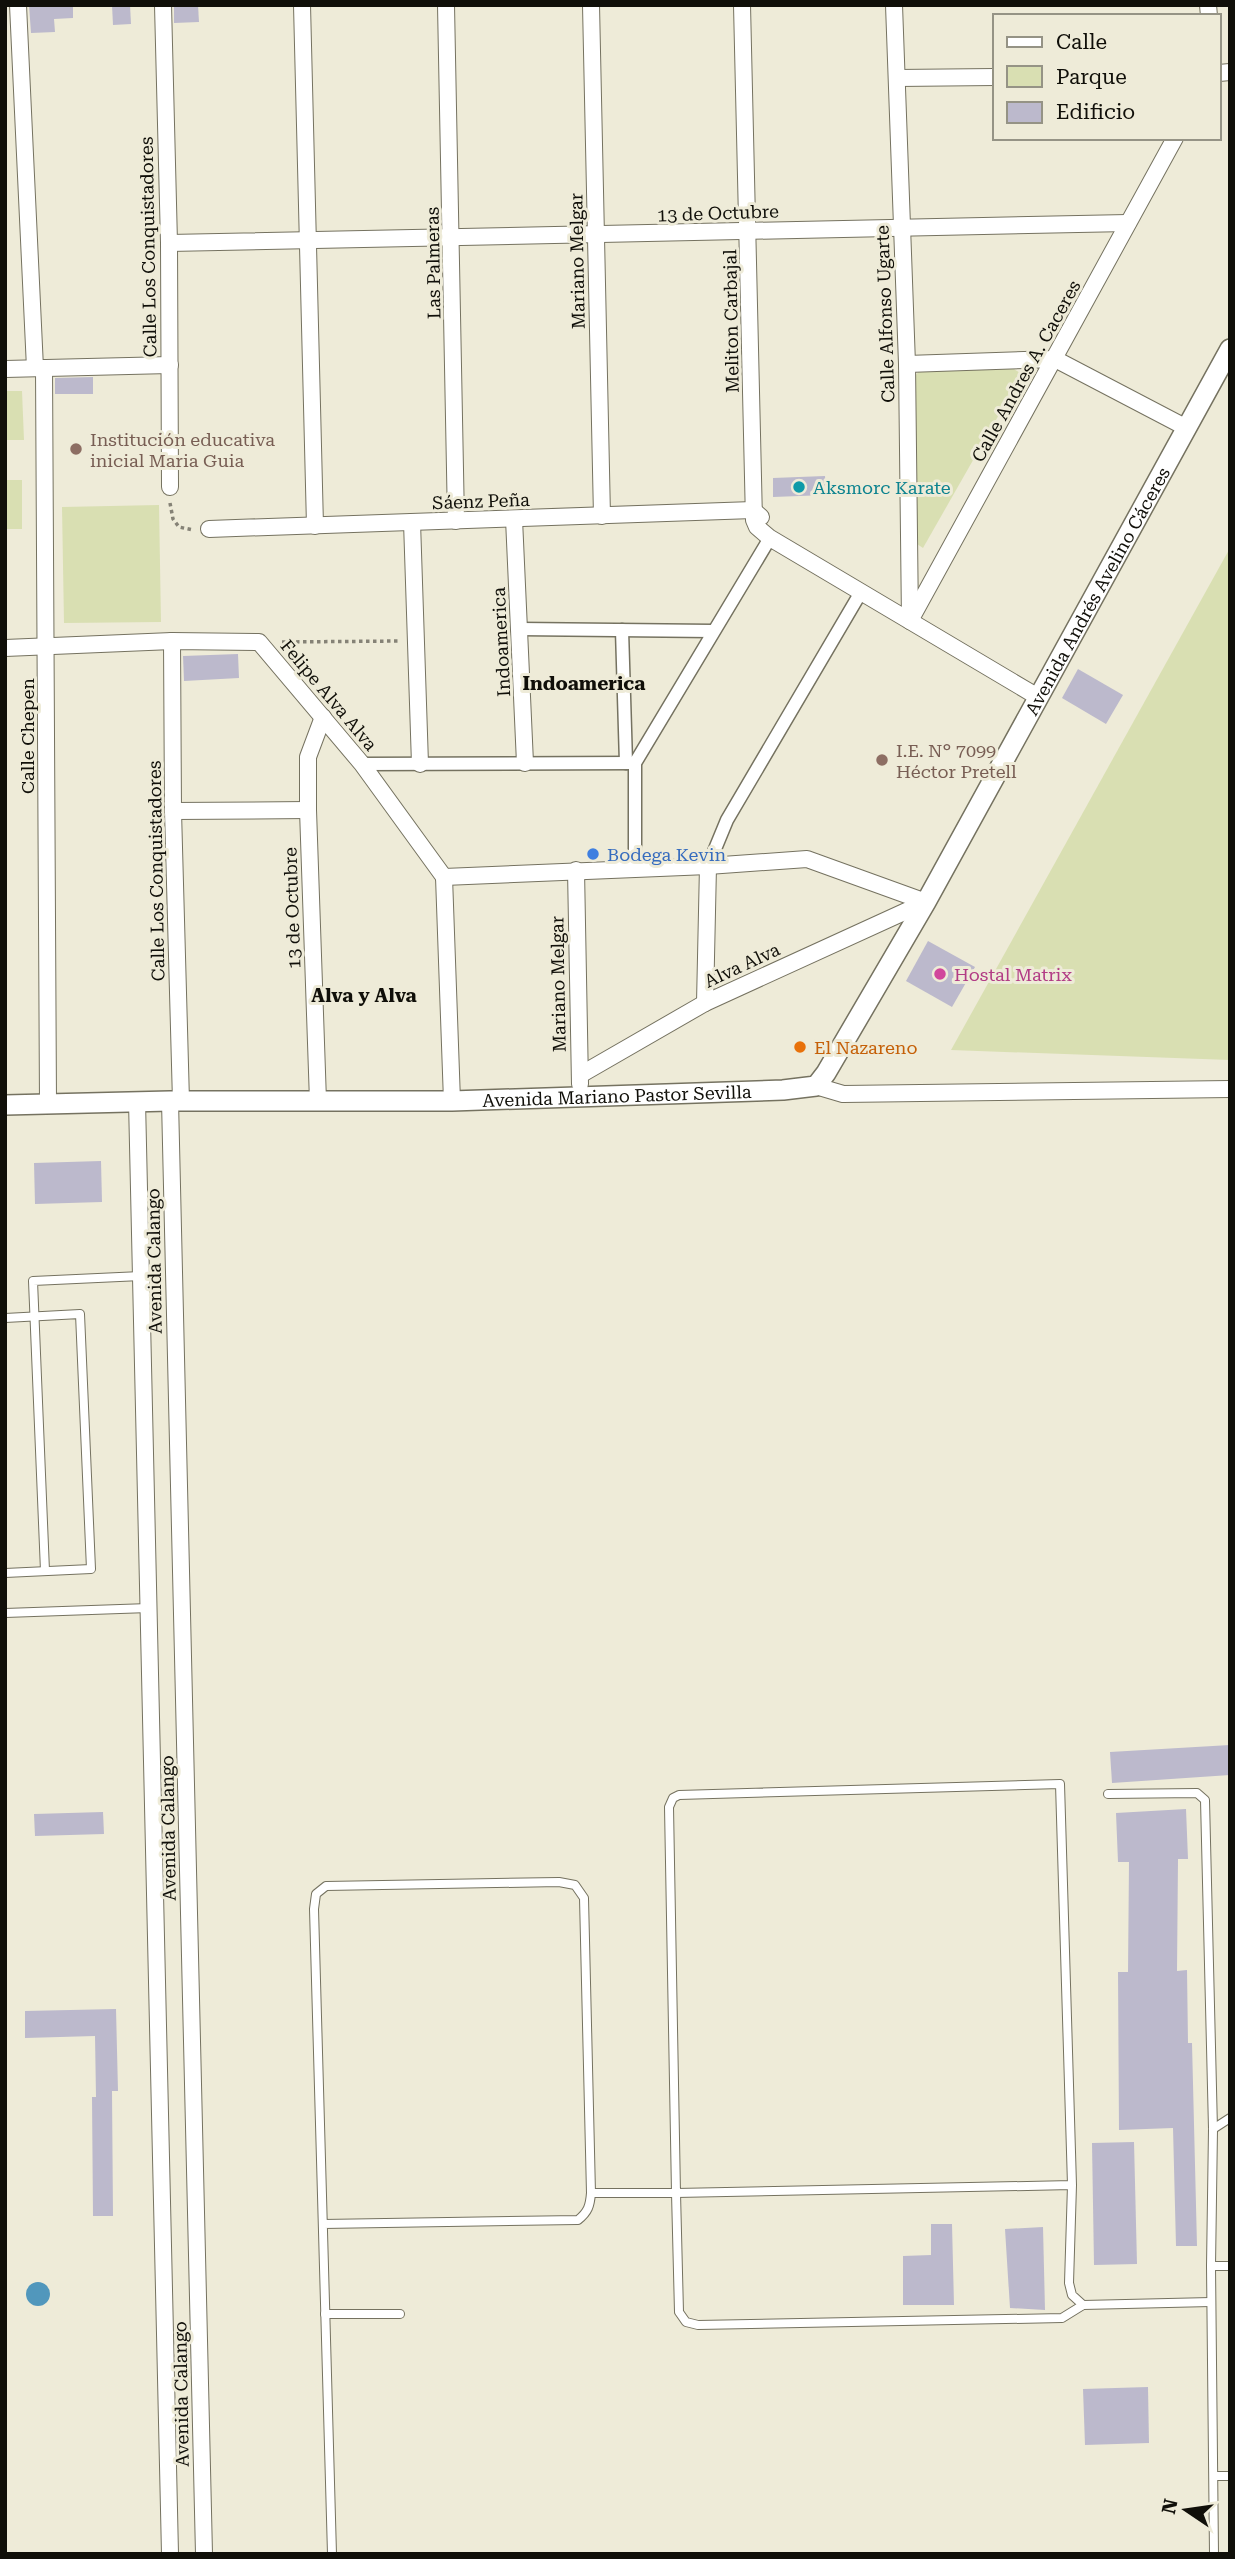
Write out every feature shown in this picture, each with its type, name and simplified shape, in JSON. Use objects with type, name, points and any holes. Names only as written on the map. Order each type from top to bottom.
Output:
[{"type":"street","name":"Calle Chepen","points":[[18,5],[39,368],[46,646],[48,1103]]},
{"type":"street","name":"Calle Los Conquistadores","points":[[163,5],[169,243],[170,487]]},
{"type":"street","points":[[302,5],[315,526]]},
{"type":"street","name":"Las Palmeras","points":[[446,5],[456,521]]},
{"type":"street","name":"Mariano Melgar","points":[[591,5],[602,516]]},
{"type":"street","name":"Meliton Carbajal","points":[[742,5],[753,510]]},
{"type":"street","name":"Calle Alfonso Ugarte","points":[[894,5],[906,364],[910,621]]},
{"type":"street","points":[[897,78],[993,77]]},
{"type":"street","name":"Calle Andres A. Caceres","points":[[910,621],[1174,140]]},
{"type":"street","name":"13 de Octubre","points":[[169,243],[1128,223]]},
{"type":"street","name":"Avenida Andrés Avelino Cáceres","points":[[816,1086],[926,902],[1230,349]]},
{"type":"street","points":[[906,364],[1055,359],[1185,427]]},
{"type":"street","points":[[5,369],[170,365]]},
{"type":"street","points":[[753,510],[757,527],[770,538],[1038,697]]},
{"type":"street","points":[[753,510],[814,564]]},
{"type":"street","name":"Sáenz Peña","points":[[209,529],[753,510]]},
{"type":"street","name":"Indoamerica","points":[[514,519],[525,763]]},
{"type":"street","points":[[412,522],[420,764]]},
{"type":"street","points":[[631,763],[770,538]]},
{"type":"street","points":[[705,1003],[708,866],[727,820],[861,592]]},
{"type":"street","points":[[519,629],[713,631]]},
{"type":"street","points":[[622,630],[635,869]]},
{"type":"street","name":"Calle Los Conquistadores","points":[[172,641],[175,1101]]},
{"type":"street","name":"Felipe Alva Alva","points":[[5,648],[172,641],[259,642],[362,764],[443,877]]},
{"type":"street","name":"13 de Octubre","points":[[318,1101],[308,810],[309,757],[323,717]]},
{"type":"street","points":[[362,764],[631,763]]},
{"type":"street","points":[[173,811],[308,810]]},
{"type":"street","points":[[452,1101],[443,877],[708,866],[807,859],[926,902]]},
{"type":"street","name":"Mariano Melgar","points":[[576,870],[581,1097]]},
{"type":"street","name":"Alva Alva","points":[[580,1075],[705,1003],[926,902]]},
{"type":"street","name":"Avenida Mariano Pastor Sevilla","points":[[5,1105],[137,1101],[452,1101],[783,1090],[816,1086],[843,1094],[1230,1090]]},
{"type":"street","name":"Avenida Calango","points":[[137,1101],[170,2554]]},
{"type":"street","name":"Avenida Calango","points":[[175,1101],[204,2554]]},
{"type":"lane","points":[[44,1571],[33,1280],[141,1276]]},
{"type":"lane","points":[[5,1318],[80,1314],[91,1569],[5,1573]]},
{"type":"lane","points":[[5,1613],[149,1608]]},
{"type":"lane","points":[[1083,2305],[1072,2295],[1069,2283],[1072,2185],[1060,1784],[679,1795],[673,1798],[670,1807],[676,2193],[680,2312],[686,2322],[698,2325],[1062,2318],[1083,2305],[1211,2302]]},
{"type":"lane","points":[[1108,1794],[1197,1793],[1205,1800],[1213,2129],[1211,2302],[1214,2554]]},
{"type":"lane","points":[[323,2224],[578,2220],[586,2214],[591,2193],[584,1898],[575,1885],[559,1882],[326,1886],[316,1894],[314,1909],[332,2554]]},
{"type":"lane","points":[[1213,2129],[1230,2118]]},
{"type":"lane","points":[[591,2193],[1072,2185]]},
{"type":"lane","points":[[1211,2266],[1230,2266]]},
{"type":"lane","points":[[325,2314],[400,2314]]},
{"type":"lane","points":[[1213,2476],[1230,2476]]},
{"type":"path","points":[[170,487],[173,519],[179,527],[187,530],[209,529]]},
{"type":"path","points":[[259,642],[416,641]]},
{"type":"green space","points":[[921,369],[1014,369],[1021,376],[923,548],[917,544],[915,376]]},
{"type":"green space","points":[[5,391],[22,391],[24,440],[5,440]]},
{"type":"green space","points":[[5,480],[22,480],[22,529],[5,529]]},
{"type":"green space","points":[[159,505],[161,622],[64,623],[62,507]]},
{"type":"green space","points":[[1230,548],[1230,1060],[951,1050]]},
{"type":"water","points":[[38,2282],[46,2286],[50,2294],[46,2302],[38,2306],[30,2302],[26,2294],[30,2286]]},
{"type":"building","points":[[29,5],[73,5],[73,18],[54,19],[55,32],[31,33]]},
{"type":"building","points":[[112,5],[130,5],[131,24],[113,25]]},
{"type":"building","points":[[174,5],[198,5],[199,22],[174,23]]},
{"type":"building","points":[[93,377],[93,394],[55,394],[55,378]]},
{"type":"building","name":"Aksmorc Karate","points":[[825,476],[826,495],[773,497],[773,478]]},
{"type":"building","points":[[238,654],[239,678],[184,681],[183,656]]},
{"type":"building","points":[[1078,669],[1123,695],[1106,724],[1062,698]]},
{"type":"building","name":"Hostal Matrix","points":[[928,941],[975,967],[952,1007],[906,981]]},
{"type":"building","points":[[101,1161],[102,1202],[35,1204],[34,1163]]},
{"type":"building","points":[[1230,1745],[1230,1775],[1112,1783],[1110,1752]]},
{"type":"building","points":[[1186,1809],[1188,1859],[1178,1859],[1177,1971],[1187,1970],[1188,2043],[1192,2043],[1197,2246],[1176,2246],[1173,2128],[1119,2130],[1118,1972],[1128,1972],[1129,1862],[1118,1862],[1116,1813]]},
{"type":"building","points":[[103,1812],[104,1834],[35,1836],[34,1814]]},
{"type":"building","points":[[116,2009],[118,2091],[112,2091],[113,2216],[93,2216],[92,2097],[96,2097],[95,2036],[25,2038],[25,2011]]},
{"type":"building","points":[[1134,2142],[1137,2264],[1094,2265],[1092,2143]]},
{"type":"building","points":[[931,2224],[952,2224],[954,2305],[903,2305],[903,2256],[931,2255]]},
{"type":"building","points":[[1043,2227],[1045,2310],[1010,2308],[1005,2229]]},
{"type":"building","points":[[1148,2387],[1149,2443],[1085,2445],[1083,2389]]},
{"type":"place","name":"Institución educativa inicial Maria Guia","points":[[76,449]]},
{"type":"place","name":"Aksmorc Karate","points":[[799,487]]},
{"type":"place","name":"I.E. N° 7099 Héctor Pretell","points":[[882,760]]},
{"type":"place","name":"Bodega Kevin","points":[[593,854]]},
{"type":"place","name":"Hostal Matrix","points":[[940,974]]},
{"type":"place","name":"El Nazareno","points":[[800,1047]]},
{"type":"district","name":"Indoamerica","points":[[584,683]]},
{"type":"district","name":"Alva y Alva","points":[[364,995]]}]
